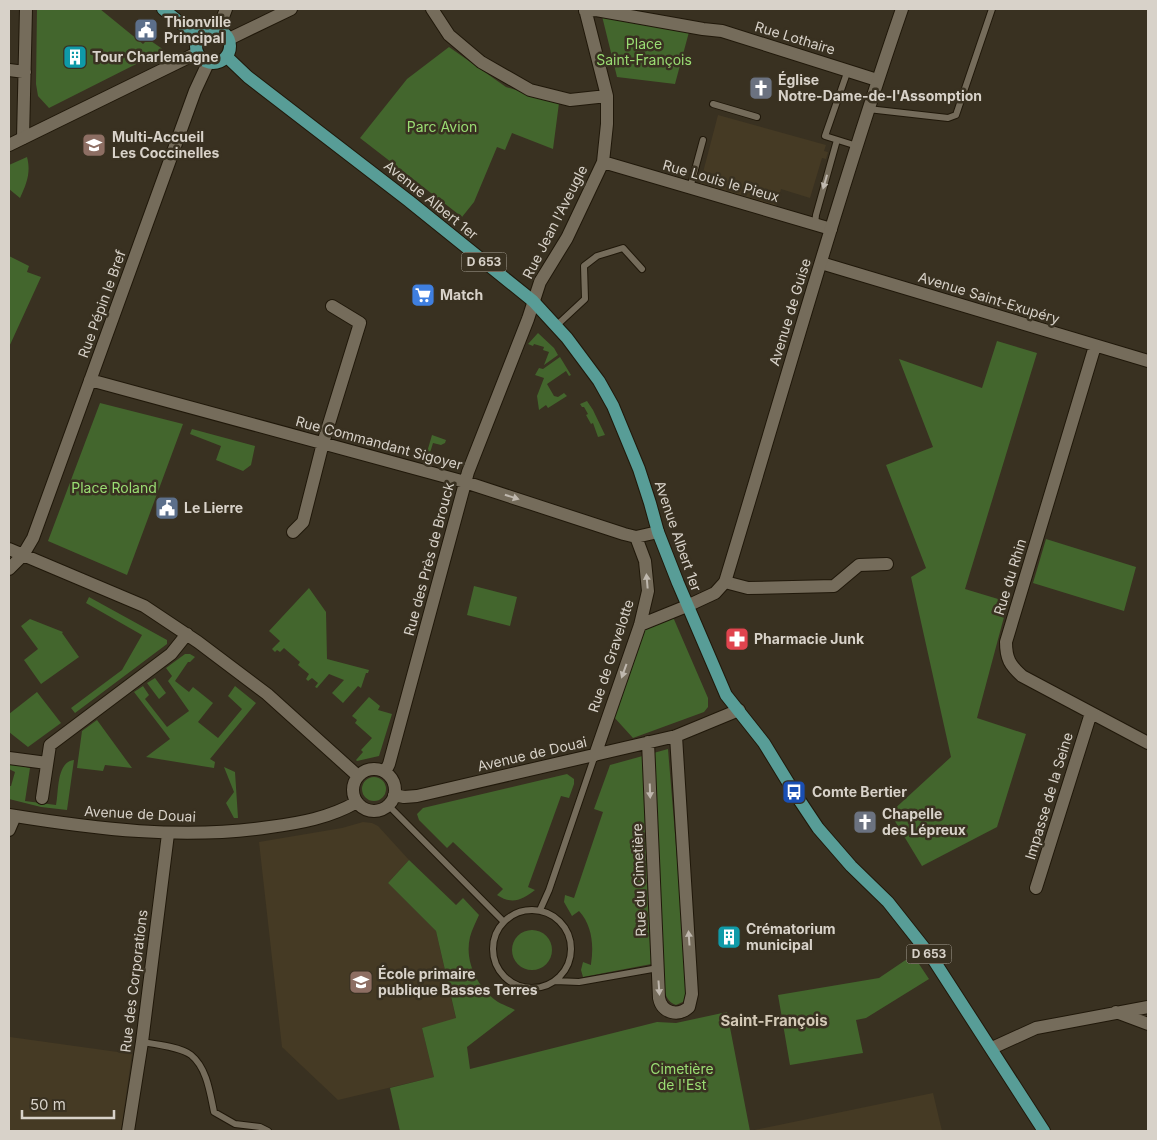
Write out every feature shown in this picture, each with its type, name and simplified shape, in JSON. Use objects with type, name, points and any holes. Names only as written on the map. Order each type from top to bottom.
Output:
[{"type":"main road","points":[[163,9],[198,37]]},
{"type":"main road","points":[[207,30],[218,30],[223,32],[229,39],[230,48],[227,57],[219,62],[208,63],[202,60],[197,53],[196,42],[198,37],[207,30]]},
{"type":"main road","name":"Avenue Albert 1er","points":[[227,57],[248,77],[405,198],[533,301],[568,338],[598,381],[612,406],[642,477],[658,532],[687,606]]},
{"type":"main road","name":"D 653","points":[[687,606],[726,695],[764,743],[817,826],[851,866],[888,902],[933,959],[1044,1131]]},
{"type":"street","points":[[23,138],[26,9]]},
{"type":"street","points":[[218,30],[226,9]]},
{"type":"street","points":[[229,39],[290,9]]},
{"type":"street","points":[[432,9],[449,35],[481,62],[530,90],[570,100],[607,96]]},
{"type":"street","name":"Avenue de Guise","points":[[725,582],[868,109],[902,9]]},
{"type":"street","name":"Rue Jean l'Aveugle","points":[[533,301],[540,282],[566,238],[602,162],[607,124],[607,96],[585,10]]},
{"type":"street","name":"Rue Lothaire","points":[[585,10],[596,10],[722,31],[878,80]]},
{"type":"street","points":[[9,145],[197,53]]},
{"type":"street","name":"Rue Pépin le Bref","points":[[9,569],[23,555],[33,538],[45,508],[195,91],[208,63]]},
{"type":"street","points":[[9,70],[25,72]]},
{"type":"street","name":"Rue Louis le Pieux","points":[[602,162],[831,229]]},
{"type":"street","name":"Avenue Saint-Exupéry","points":[[821,263],[1095,346],[1148,360]]},
{"type":"street","name":"Rue des Près de Brouck","points":[[385,772],[389,764],[465,482],[528,319],[533,301]]},
{"type":"street","points":[[293,532],[303,522],[323,443],[360,324],[332,306]]},
{"type":"street","name":"Rue du Rhin","points":[[1095,346],[1006,642],[1006,655],[1013,668],[1022,676],[1148,743]]},
{"type":"street","name":"Rue Commandant Sigoyer","points":[[90,380],[465,482],[624,534],[636,537],[658,532]]},
{"type":"street","name":"Rue de Gravelotte","points":[[595,755],[640,625],[648,591],[645,561],[636,537]]},
{"type":"street","points":[[9,549],[144,606],[187,634],[267,694],[358,776]]},
{"type":"street","points":[[640,625],[715,593],[725,582],[748,588],[834,586],[859,565],[886,564]]},
{"type":"street","points":[[42,798],[50,744],[171,654],[187,634]]},
{"type":"street","name":"Avenue de Douai","points":[[391,800],[417,796],[676,736],[739,710]]},
{"type":"street","name":"Impasse de la Seine","points":[[1036,888],[1091,713]]},
{"type":"street","name":"Rue du Cimetière","points":[[648,742],[660,1002],[666,1010],[675,1013],[684,1011],[691,1004],[692,994],[676,736]]},
{"type":"street","points":[[9,758],[47,763]]},
{"type":"street","points":[[374,768],[385,772],[394,782],[391,800],[383,809],[372,811],[361,806],[357,802],[352,789],[358,776],[362,772],[374,768]]},
{"type":"street","name":"Avenue de Douai","points":[[12,816],[71,825],[168,834],[231,832],[305,822],[334,814],[357,802]]},
{"type":"street","points":[[9,830],[12,816]]},
{"type":"street","name":"Rue des Corporations","points":[[128,1131],[142,1042],[168,834]]},
{"type":"street","points":[[992,1048],[1036,1028],[1148,1006]]},
{"type":"street","points":[[1116,1012],[1148,1024]]},
{"type":"lane","points":[[868,109],[948,118],[956,115],[992,9]]},
{"type":"lane","points":[[848,70],[826,136],[857,146]]},
{"type":"lane","points":[[713,104],[757,117]]},
{"type":"lane","points":[[690,188],[703,140]]},
{"type":"lane","points":[[815,224],[837,140]]},
{"type":"lane","points":[[556,326],[585,299],[584,266],[597,256],[623,248],[642,269]]},
{"type":"lane","points":[[540,910],[549,890],[595,755]]},
{"type":"lane","points":[[391,800],[504,922]]},
{"type":"lane","points":[[527,910],[540,910],[552,915],[562,923],[569,934],[572,947],[570,960],[564,971],[555,980],[544,986],[531,988],[518,986],[499,969],[494,958],[493,945],[497,932],[504,922],[514,914],[527,910]]},
{"type":"lane","points":[[555,980],[580,982],[658,968]]},
{"type":"lane","points":[[142,1042],[190,1054],[202,1070],[214,1112],[235,1124],[260,1127],[268,1131]]},
{"type":"shaded area","points":[[718,115],[826,145],[824,151],[828,152],[826,159],[822,158],[810,198],[781,189],[776,207],[700,184]]},
{"type":"shaded area","name":"École primaire publique Basses Terres","points":[[363,822],[378,826],[409,860],[388,883],[436,931],[456,1019],[422,1028],[434,1077],[338,1100],[282,1047],[259,842],[342,828]]},
{"type":"shaded area","points":[[10,1037],[132,1054],[121,1131],[9,1131]]},
{"type":"shaded area","points":[[933,1093],[942,1131],[750,1131]]},
{"type":"green space","points":[[37,9],[100,9],[143,44],[148,39],[164,50],[49,108],[38,96],[36,84]]},
{"type":"green space","name":"Place Saint-François","points":[[602,16],[689,32],[675,84],[617,77]]},
{"type":"green space","name":"Parc Avion","points":[[449,47],[506,87],[559,103],[553,149],[512,133],[505,150],[497,147],[474,202],[462,217],[360,138],[407,79]]},
{"type":"green space","points":[[27,157],[28,178],[20,198],[9,189],[9,165]]},
{"type":"green space","points":[[9,256],[29,266],[27,272],[41,277],[9,347]]},
{"type":"green space","points":[[538,333],[554,348],[558,355],[544,365],[549,352],[543,350],[544,347],[528,344]]},
{"type":"green space","points":[[997,341],[1037,353],[965,589],[1008,602],[977,718],[1026,734],[997,827],[922,866],[890,813],[951,757],[911,577],[926,568],[886,465],[933,447],[899,359],[982,388]]},
{"type":"green space","points":[[560,357],[571,375],[569,376],[566,371],[547,384],[554,396],[558,397],[564,393],[567,396],[548,408],[546,405],[539,410],[537,396],[544,378],[535,375],[539,368],[543,369]]},
{"type":"green space","points":[[587,401],[605,435],[598,437],[593,423],[591,424],[586,415],[588,414],[580,404]]},
{"type":"green space","name":"Place Roland","points":[[100,403],[183,424],[127,575],[48,541]]},
{"type":"green space","points":[[192,429],[255,446],[251,465],[243,471],[216,460],[221,446],[190,434]]},
{"type":"green space","points":[[432,435],[446,440],[441,445],[433,443],[429,456],[438,458],[437,462],[425,459]]},
{"type":"green space","points":[[1046,539],[1136,567],[1124,611],[1033,583]]},
{"type":"green space","points":[[474,586],[517,597],[510,626],[467,615]]},
{"type":"green space","points":[[309,588],[326,612],[327,659],[369,670],[366,673],[361,688],[358,686],[343,703],[332,693],[344,680],[329,674],[317,688],[315,687],[318,683],[312,678],[308,681],[306,679],[309,674],[298,665],[300,662],[284,648],[280,652],[277,650],[275,652],[272,649],[280,641],[269,631]]},
{"type":"green space","points":[[89,597],[167,640],[167,644],[75,713],[71,708],[122,670],[142,635],[86,603]]},
{"type":"green space","points":[[673,617],[708,698],[708,707],[704,712],[633,738],[613,716],[645,630]]},
{"type":"green space","points":[[30,619],[63,632],[79,657],[41,684],[24,660],[38,649],[21,626]]},
{"type":"green space","points":[[185,654],[195,657],[188,662],[175,681],[189,692],[193,687],[213,703],[198,722],[218,738],[242,709],[228,696],[235,686],[256,703],[210,759],[215,762],[214,768],[146,757],[170,739],[134,692],[143,686],[149,695],[145,699],[167,727],[189,711],[168,681],[172,676],[166,668]]},
{"type":"green space","points":[[155,678],[166,693],[159,699],[147,683]]},
{"type":"green space","points":[[37,692],[61,723],[28,747],[9,732],[9,714]]},
{"type":"green space","points":[[369,697],[380,706],[378,710],[392,714],[379,756],[357,761],[363,752],[361,750],[372,738],[355,723],[357,720],[352,716]]},
{"type":"green space","points":[[97,720],[132,768],[105,765],[103,771],[77,768],[82,731]]},
{"type":"green space","points":[[668,749],[688,993],[685,1001],[676,1005],[667,998],[665,993],[662,962],[583,977],[581,970],[583,962],[591,965],[591,936],[587,923],[579,911],[572,916],[564,902],[565,895],[574,898],[603,812],[594,809],[610,765]]},
{"type":"green space","points":[[74,760],[67,810],[41,807],[9,799],[9,786],[11,786],[15,772],[9,769],[9,763],[30,768],[25,801],[56,805],[61,772],[68,762]]},
{"type":"green space","points":[[224,767],[235,772],[238,818],[234,818],[226,803],[234,792]]},
{"type":"green space","points":[[567,774],[574,779],[569,798],[561,796],[528,887],[535,890],[521,899],[507,900],[497,895],[503,889],[453,842],[447,848],[419,820],[417,814],[423,808]]},
{"type":"green space","points":[[374,777],[383,780],[386,789],[383,798],[374,801],[365,798],[362,789],[365,780]]},
{"type":"green space","name":"Cimetière de l'Est","points":[[409,860],[456,905],[463,898],[479,915],[471,934],[469,946],[469,956],[474,974],[491,996],[498,1002],[515,1010],[467,1047],[470,1069],[657,1022],[676,1023],[727,1012],[750,1131],[400,1131],[390,1088],[434,1077],[422,1028],[456,1018],[436,931],[388,883]]},
{"type":"green space","points":[[532,930],[546,936],[552,950],[546,964],[532,970],[518,964],[512,950],[518,936]]},
{"type":"green space","points":[[913,955],[929,979],[866,1018],[856,1020],[863,1053],[790,1065],[778,995],[879,978]]},
{"type":"place","name":"Thionville Principal","points":[[146,30]]},
{"type":"place","name":"Tour Charlemagne","points":[[75,57]]},
{"type":"place","name":"Église Notre-Dame-de-l'Assomption","points":[[761,88]]},
{"type":"place","name":"Multi-Accueil Les Coccinelles","points":[[94,145]]},
{"type":"place","name":"Match","points":[[423,295]]},
{"type":"place","name":"Le Lierre","points":[[167,508]]},
{"type":"place","name":"Pharmacie Junk","points":[[737,639]]},
{"type":"place","name":"Comte Bertier","points":[[794,792]]},
{"type":"place","name":"Chapelle des Lépreux","points":[[865,822]]},
{"type":"place","name":"Crématorium municipal","points":[[729,937]]},
{"type":"place","name":"École primaire publique Basses Terres","points":[[361,982]]},
{"type":"district","name":"Saint-François","points":[[774,1021]]}]
